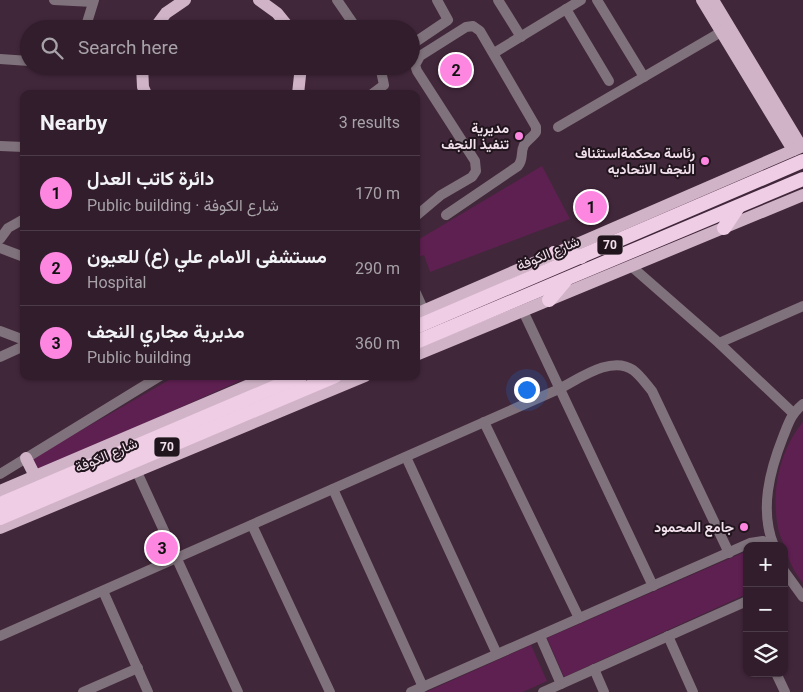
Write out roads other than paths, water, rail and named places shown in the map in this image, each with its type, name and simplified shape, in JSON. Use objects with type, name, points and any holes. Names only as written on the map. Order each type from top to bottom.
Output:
[{"type":"highway","name":"شارع الكوفة","points":[[420,325],[582,257],[800,151]]},
{"type":"highway","name":"70","points":[[420,340],[803,179]]},
{"type":"highway","points":[[724,228],[738,207]]},
{"type":"highway","points":[[554,253],[582,257]]},
{"type":"highway","points":[[549,300],[567,278]]},
{"type":"highway","name":"شارع الكوفة","points":[[0,504],[222,423],[294,380]]},
{"type":"highway","name":"شارع الكوفة","points":[[0,518],[325,380]]},
{"type":"highway","points":[[222,423],[229,394]]},
{"type":"highway","points":[[26,506],[47,509]]},
{"type":"main road","points":[[161,20],[166,13],[185,0]]},
{"type":"main road","points":[[259,0],[277,13],[283,20]]},
{"type":"main road","points":[[702,0],[800,151]]},
{"type":"main road","points":[[713,0],[800,151]]},
{"type":"main road","points":[[142,75],[144,90]]},
{"type":"main road","points":[[301,75],[301,90]]},
{"type":"main road","points":[[420,312],[554,253],[800,151]]},
{"type":"main road","points":[[420,353],[803,195]]},
{"type":"main road","points":[[0,491],[261,380]]},
{"type":"main road","points":[[0,528],[137,472],[222,423],[353,380]]},
{"type":"main road","points":[[26,458],[35,476]]},
{"type":"street","points":[[54,0],[94,1],[88,20]]},
{"type":"street","points":[[337,0],[351,20]]},
{"type":"street","points":[[420,39],[448,20],[437,0]]},
{"type":"street","points":[[498,0],[521,37]]},
{"type":"street","points":[[494,53],[581,0]]},
{"type":"street","points":[[598,0],[644,76]]},
{"type":"street","points":[[566,9],[609,81]]},
{"type":"street","points":[[420,56],[469,26],[478,28],[536,127],[536,132],[525,142],[521,162],[518,166],[446,215]]},
{"type":"street","points":[[558,126],[721,32]]},
{"type":"street","points":[[0,60],[20,61]]},
{"type":"street","points":[[377,90],[384,85],[382,75]]},
{"type":"street","points":[[420,75],[475,161],[477,168],[472,177],[441,195],[420,213]]},
{"type":"street","points":[[0,146],[20,147]]},
{"type":"street","points":[[0,239],[8,228],[20,221]]},
{"type":"street","points":[[0,248],[20,256]]},
{"type":"street","points":[[631,266],[719,342],[793,413]]},
{"type":"street","points":[[719,342],[803,306]]},
{"type":"street","points":[[523,311],[653,586]]},
{"type":"street","points":[[0,331],[20,338]]},
{"type":"street","points":[[0,358],[20,348]]},
{"type":"street","points":[[0,636],[559,390],[603,368],[612,366],[632,369],[643,378],[652,391],[729,552]]},
{"type":"street","points":[[0,474],[153,380]]},
{"type":"street","points":[[773,542],[768,528],[768,493],[776,454],[793,413],[803,404]]},
{"type":"street","points":[[484,422],[579,618]]},
{"type":"street","points":[[406,457],[497,654]]},
{"type":"street","points":[[137,472],[238,692]]},
{"type":"street","points":[[333,489],[423,687]]},
{"type":"street","points":[[252,525],[330,692]]},
{"type":"street","points":[[752,542],[757,540],[764,542]]},
{"type":"street","points":[[411,692],[743,546]]},
{"type":"street","points":[[788,576],[803,598]]},
{"type":"street","points":[[103,591],[148,692]]},
{"type":"street","points":[[543,692],[668,636],[743,606]]},
{"type":"street","points":[[540,636],[561,684]]},
{"type":"street","points":[[668,636],[693,692]]},
{"type":"street","points":[[83,692],[138,668]]},
{"type":"street","points":[[594,669],[604,692]]},
{"type":"street","points":[[778,677],[785,692]]},
{"type":"place","name":"مستشفى الامام علي (ع) للعيون","points":[[456,70]]},
{"type":"place","name":"مديرية تنفيذ النجف","points":[[519,136]]},
{"type":"place","name":"رئاسة محكمةاستئناف النجف الاتحاديه","points":[[705,161]]},
{"type":"place","name":"دائرة كاتب العدل","points":[[591,207]]},
{"type":"place","name":"جامع المحمود","points":[[744,527]]},
{"type":"place","name":"مديرية مجاري النجف","points":[[162,548]]}]
